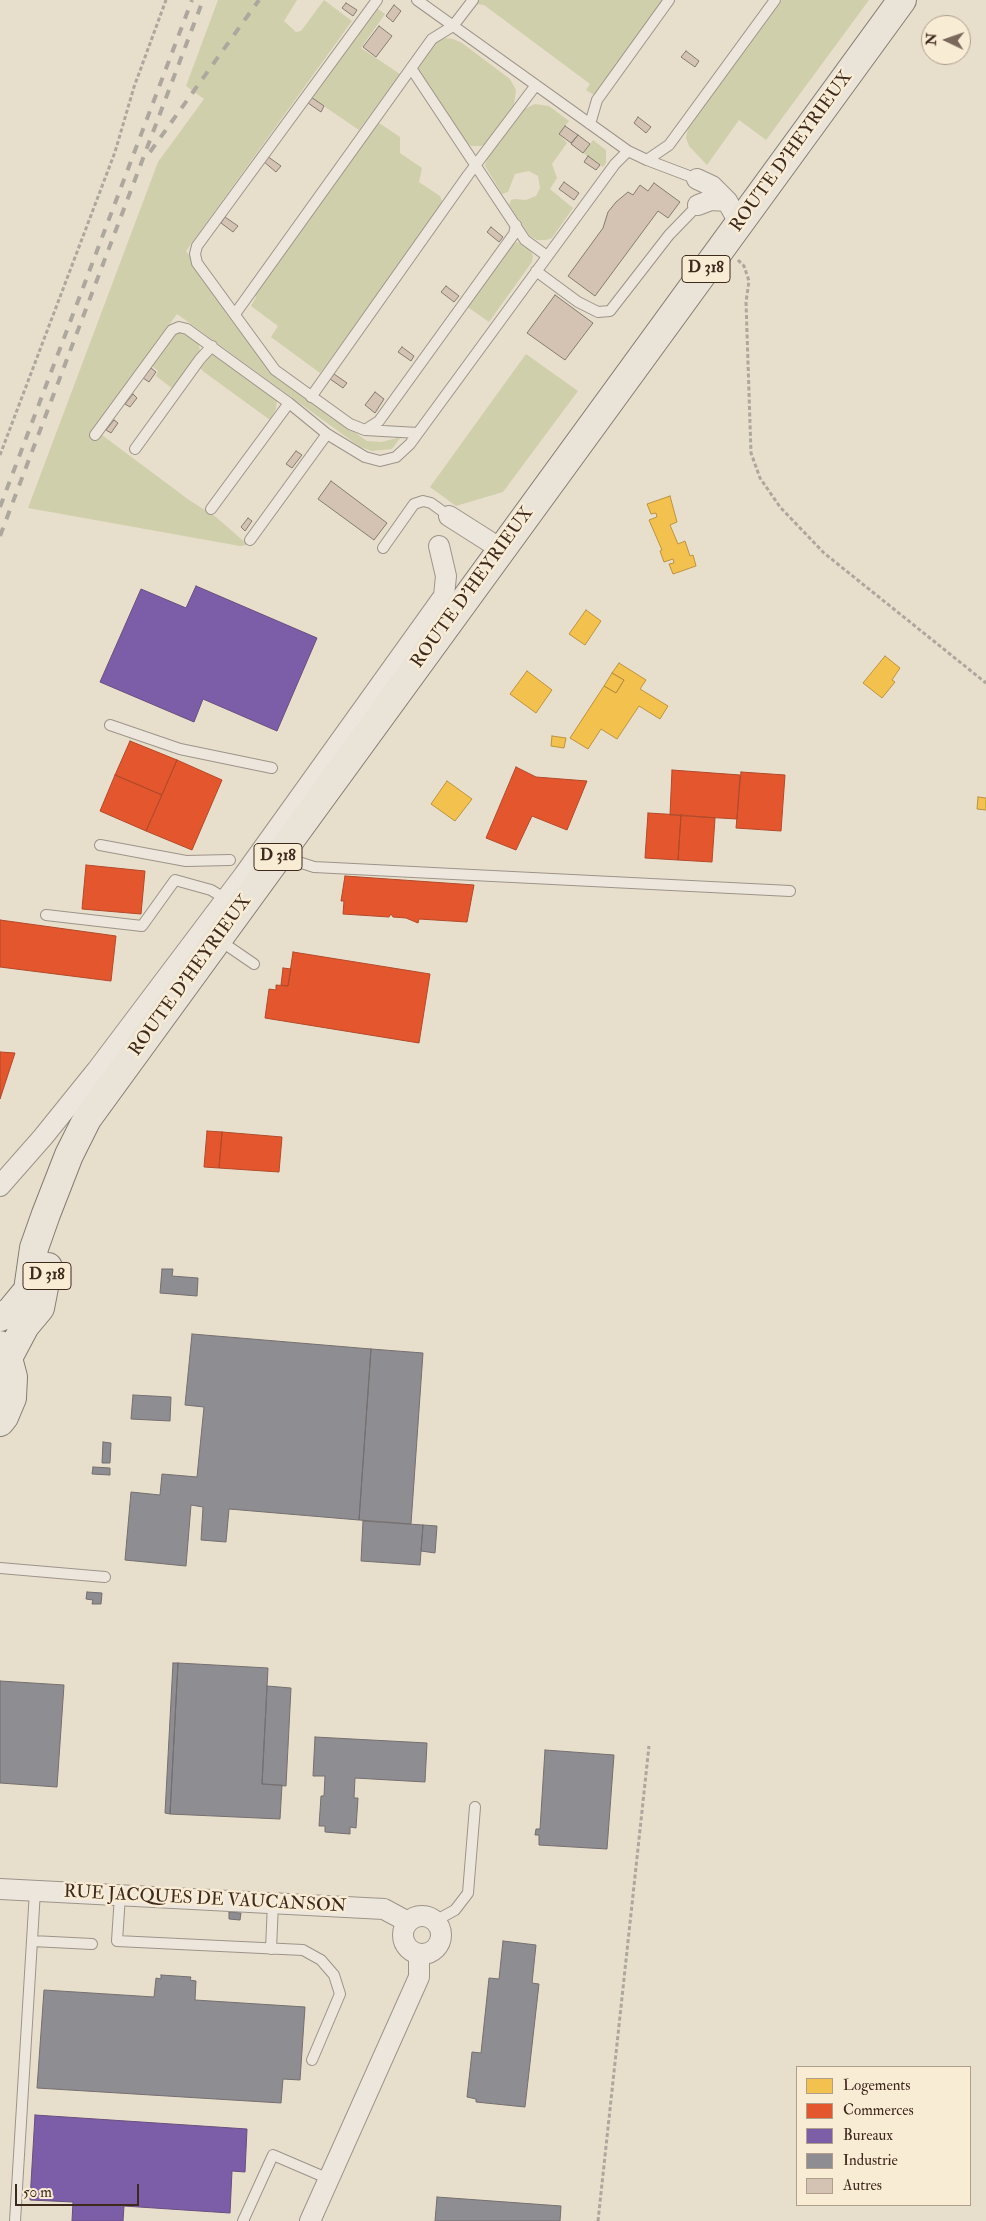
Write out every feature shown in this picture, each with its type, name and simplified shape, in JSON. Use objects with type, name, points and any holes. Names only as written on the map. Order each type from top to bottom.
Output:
[{"type":"main road","name":"ROUTE D'HEYRIEUX","points":[[0,1317],[10,1312],[28,1290],[34,1248],[69,1154],[87,1119],[501,549],[724,246],[734,212],[902,0]]},
{"type":"main road","name":"ROUTE D'HEYRIEUX","points":[[4,1352],[40,1308],[48,1274],[58,1184]]},
{"type":"main road","points":[[0,1422],[12,1398],[13,1377],[4,1352]]},
{"type":"street","points":[[697,179],[712,186],[734,212]]},
{"type":"street","points":[[698,205],[711,200],[734,212]]},
{"type":"street","points":[[449,516],[501,549]]},
{"type":"street","name":"ROUTE D'HEYRIEUX","points":[[0,1186],[43,1137],[97,1070],[226,899],[444,596],[446,586],[439,546]]},
{"type":"street","name":"RUE JACQUES DE VAUCANSON","points":[[0,1888],[384,1909],[408,1922]]},
{"type":"street","points":[[420,1916],[427,1916],[435,1921],[441,1936],[432,1951],[419,1954],[408,1948],[404,1942],[403,1934],[408,1922],[420,1916]]},
{"type":"street","points":[[310,2221],[419,1977],[419,1954]]},
{"type":"lane","points":[[377,0],[197,246],[195,254],[196,263],[274,370],[350,424],[365,430],[418,433]]},
{"type":"lane","points":[[416,0],[628,151],[697,179]]},
{"type":"lane","points":[[235,314],[432,40],[453,26],[473,0]]},
{"type":"lane","points":[[590,124],[597,100],[669,0]]},
{"type":"lane","points":[[647,160],[669,145],[775,0]]},
{"type":"lane","points":[[412,68],[525,240],[547,256]]},
{"type":"lane","points":[[312,397],[468,175],[477,166],[536,85]]},
{"type":"lane","points":[[95,435],[172,330],[179,327],[187,329],[212,346],[328,434],[365,457],[380,461],[396,457],[410,444],[615,164],[628,151]]},
{"type":"lane","points":[[536,271],[578,302],[598,312],[610,311],[669,235],[698,205]]},
{"type":"lane","points":[[365,430],[379,421],[514,234],[516,225]]},
{"type":"lane","points":[[135,448],[200,359],[212,346]]},
{"type":"lane","points":[[212,509],[289,403]]},
{"type":"lane","points":[[250,540],[328,434]]},
{"type":"lane","points":[[383,548],[414,504],[423,501],[431,503],[449,516]]},
{"type":"lane","points":[[110,724],[180,749],[272,768]]},
{"type":"lane","points":[[100,845],[186,861],[230,860]]},
{"type":"lane","points":[[279,856],[314,867],[790,891]]},
{"type":"lane","points":[[46,915],[142,926],[175,880],[211,890],[226,899]]},
{"type":"lane","points":[[218,939],[254,964]]},
{"type":"lane","points":[[0,1568],[105,1577]]},
{"type":"lane","points":[[435,1921],[455,1910],[468,1893],[475,1807]]},
{"type":"lane","points":[[14,2221],[35,1891]]},
{"type":"lane","points":[[120,1895],[117,1941],[303,1950],[321,1960],[334,1975],[340,1994],[312,2060]]},
{"type":"lane","points":[[271,1949],[273,1904]]},
{"type":"lane","points":[[32,1941],[92,1944]]},
{"type":"lane","points":[[243,2221],[273,2155],[329,2179]]},
{"type":"path","points":[[0,455],[115,152],[134,88],[166,0]]},
{"type":"path","points":[[724,246],[744,266],[749,281],[746,302],[752,453],[760,478],[780,508],[824,553],[986,683]]},
{"type":"path","points":[[598,2221],[650,1746]]},
{"type":"green space","points":[[218,0],[297,0],[284,21],[296,32],[301,31],[324,0],[352,21],[186,251],[273,373],[367,441],[381,442],[401,437],[392,449],[372,451],[360,447],[177,314],[90,433],[97,439],[102,435],[189,500],[216,517],[248,545],[240,546],[28,508],[158,162],[204,99],[186,86]]},
{"type":"green space","points":[[477,0],[663,0],[594,95],[586,90],[590,84],[484,5],[475,4]]},
{"type":"green space","points":[[782,0],[869,0],[766,140],[739,120],[707,165],[689,146],[686,138],[688,128]]},
{"type":"green space","points":[[374,6],[385,14],[361,48],[400,74],[359,130],[309,96]]},
{"type":"green space","points":[[445,38],[462,43],[510,79],[516,90],[514,104],[486,144],[481,146],[471,146],[466,142],[420,75],[418,68],[424,55],[437,42]]},
{"type":"green space","points":[[535,104],[549,106],[569,121],[559,134],[567,143],[552,164],[557,178],[550,189],[573,208],[552,238],[546,240],[537,240],[530,236],[509,205],[511,200],[514,199],[526,200],[536,196],[540,188],[538,176],[529,171],[515,174],[508,192],[502,194],[485,166],[488,155],[524,109]]},
{"type":"green space","points":[[379,123],[400,137],[400,153],[422,168],[419,182],[440,196],[443,204],[320,373],[271,337],[278,326],[251,306],[256,297],[252,291],[363,137],[367,139]]},
{"type":"green space","points":[[593,140],[606,150],[606,163],[603,167],[583,153]]},
{"type":"green space","points":[[517,242],[529,247],[533,256],[532,262],[489,322],[466,306],[512,244]]},
{"type":"green space","points":[[185,331],[198,340],[200,351],[173,389],[156,376],[158,371],[152,366],[175,333]]},
{"type":"green space","points":[[526,354],[578,391],[503,492],[456,506],[430,487]]},
{"type":"green space","points":[[211,355],[216,355],[277,400],[276,409],[270,420],[200,368]]},
{"type":"building: Logements","points":[[670,496],[677,522],[670,525],[678,544],[685,541],[690,556],[693,555],[696,566],[673,574],[669,564],[674,563],[673,559],[664,562],[660,551],[662,550],[649,520],[657,517],[656,513],[651,514],[647,504]]},
{"type":"building: Logements","points":[[586,610],[601,621],[585,645],[569,634]]},
{"type":"building: Logements","points":[[885,656],[900,668],[892,680],[895,682],[882,698],[863,683]]},
{"type":"building: Logements","points":[[619,663],[646,680],[640,689],[668,706],[660,719],[639,706],[617,739],[601,729],[588,749],[570,738],[604,686],[616,693],[624,680],[612,673]]},
{"type":"building: Logements","points":[[527,671],[552,690],[536,713],[510,694]]},
{"type":"building: Logements","points":[[612,673],[624,680],[616,693],[604,686]]},
{"type":"building: Logements","points":[[552,736],[566,738],[564,748],[551,746]]},
{"type":"building: Logements","points":[[447,781],[472,799],[455,821],[431,804]]},
{"type":"building: Logements","points":[[978,797],[986,798],[986,810],[977,809]]},
{"type":"building: Commerces","points":[[130,741],[177,760],[162,795],[115,775]]},
{"type":"building: Commerces","points":[[177,760],[222,780],[192,850],[146,831]]},
{"type":"building: Commerces","points":[[516,767],[536,777],[587,781],[567,830],[532,816],[516,850],[486,838]]},
{"type":"building: Commerces","points":[[672,770],[740,775],[737,819],[670,815]]},
{"type":"building: Commerces","points":[[741,772],[785,775],[781,831],[736,828]]},
{"type":"building: Commerces","points":[[115,775],[162,795],[146,831],[100,811]]},
{"type":"building: Commerces","points":[[648,813],[681,815],[678,860],[645,858]]},
{"type":"building: Commerces","points":[[681,815],[715,818],[712,862],[678,860]]},
{"type":"building: Commerces","points":[[86,865],[145,871],[141,914],[82,909]]},
{"type":"building: Commerces","points":[[345,876],[474,885],[467,922],[419,919],[418,923],[406,918],[393,917],[391,914],[389,917],[343,914],[344,901],[341,901]]},
{"type":"building: Commerces","points":[[0,920],[116,936],[111,981],[0,967]]},
{"type":"building: Commerces","points":[[293,952],[430,974],[419,1043],[265,1018],[269,989],[276,990],[276,985],[288,986]]},
{"type":"building: Commerces","points":[[283,968],[291,969],[288,986],[281,985]]},
{"type":"building: Commerces","points":[[0,1052],[15,1053],[0,1099]]},
{"type":"building: Commerces","points":[[207,1131],[222,1132],[219,1168],[204,1167]]},
{"type":"building: Commerces","points":[[222,1132],[282,1137],[279,1172],[219,1168]]},
{"type":"building: Bureaux","points":[[196,586],[317,638],[277,731],[203,699],[194,722],[100,682],[141,589],[186,608]]},
{"type":"building: Bureaux","points":[[35,2115],[247,2129],[245,2172],[232,2171],[230,2213],[124,2206],[123,2221],[72,2221],[73,2202],[30,2200]]},
{"type":"building: Industrie","points":[[162,1269],[173,1269],[172,1276],[198,1278],[197,1296],[160,1293]]},
{"type":"building: Industrie","points":[[192,1334],[371,1349],[359,1520],[229,1509],[226,1542],[201,1540],[203,1507],[191,1505],[186,1566],[125,1560],[131,1492],[160,1495],[162,1474],[197,1477],[204,1407],[185,1405]]},
{"type":"building: Industrie","points":[[371,1349],[423,1353],[411,1524],[359,1520]]},
{"type":"building: Industrie","points":[[133,1395],[171,1397],[170,1421],[131,1419]]},
{"type":"building: Industrie","points":[[103,1442],[111,1443],[110,1463],[102,1463]]},
{"type":"building: Industrie","points":[[93,1467],[110,1468],[110,1475],[92,1474]]},
{"type":"building: Industrie","points":[[363,1521],[423,1525],[420,1565],[361,1561]]},
{"type":"building: Industrie","points":[[423,1525],[437,1526],[435,1553],[421,1551]]},
{"type":"building: Industrie","points":[[87,1592],[102,1593],[101,1604],[92,1604],[93,1600],[86,1599]]},
{"type":"building: Industrie","points":[[173,1663],[178,1663],[170,1814],[165,1813]]},
{"type":"building: Industrie","points":[[178,1663],[268,1668],[262,1784],[282,1785],[280,1819],[170,1814]]},
{"type":"building: Industrie","points":[[0,1681],[64,1685],[57,1787],[0,1783]]},
{"type":"building: Industrie","points":[[267,1686],[291,1688],[286,1786],[262,1784]]},
{"type":"building: Industrie","points":[[315,1737],[427,1743],[425,1782],[355,1778],[354,1798],[358,1798],[356,1828],[350,1827],[350,1834],[325,1832],[325,1826],[319,1826],[321,1796],[324,1796],[325,1776],[313,1776]]},
{"type":"building: Industrie","points":[[545,1750],[614,1755],[607,1849],[539,1845],[539,1835],[535,1835],[536,1829],[540,1829]]},
{"type":"building: Industrie","points":[[229,1912],[241,1913],[240,1920],[229,1919]]},
{"type":"building: Industrie","points":[[503,1941],[536,1945],[532,1983],[539,1984],[525,2107],[476,2102],[476,2099],[467,2097],[472,2052],[481,2053],[489,1978],[499,1979]]},
{"type":"building: Industrie","points":[[161,1975],[191,1977],[190,1980],[196,1981],[195,2000],[305,2007],[300,2080],[283,2079],[281,2103],[37,2088],[44,1990],[154,1997],[156,1978],[161,1979]]},
{"type":"building: Industrie","points":[[437,2197],[561,2206],[560,2221],[435,2221]]},
{"type":"building: Autres","points":[[346,3],[357,10],[353,16],[342,8]]},
{"type":"building: Autres","points":[[394,5],[401,11],[393,22],[386,16]]},
{"type":"building: Autres","points":[[379,26],[392,36],[376,57],[363,47]]},
{"type":"building: Autres","points":[[686,51],[699,61],[695,67],[681,57]]},
{"type":"building: Autres","points":[[311,97],[324,106],[321,112],[308,103]]},
{"type":"building: Autres","points":[[638,117],[651,127],[646,133],[634,123]]},
{"type":"building: Autres","points":[[565,126],[578,135],[571,143],[559,134]]},
{"type":"building: Autres","points":[[578,135],[590,144],[583,153],[571,144]]},
{"type":"building: Autres","points":[[267,156],[281,166],[276,172],[263,161]]},
{"type":"building: Autres","points":[[588,156],[600,165],[596,170],[584,162]]},
{"type":"building: Autres","points":[[564,182],[579,193],[574,200],[559,189]]},
{"type":"building: Autres","points":[[654,183],[680,202],[668,218],[658,211],[595,296],[568,276],[603,228],[608,212],[616,202],[628,192],[633,195],[640,185],[648,191]]},
{"type":"building: Autres","points":[[225,217],[238,226],[233,232],[221,223]]},
{"type":"building: Autres","points":[[491,227],[503,237],[499,242],[487,232]]},
{"type":"building: Autres","points":[[446,286],[459,296],[454,302],[441,292]]},
{"type":"building: Autres","points":[[555,295],[593,323],[565,360],[527,333]]},
{"type":"building: Autres","points":[[402,347],[414,356],[411,361],[398,352]]},
{"type":"building: Autres","points":[[151,368],[156,372],[149,382],[143,378]]},
{"type":"building: Autres","points":[[334,374],[347,383],[343,388],[330,379]]},
{"type":"building: Autres","points":[[375,392],[384,399],[375,413],[365,405]]},
{"type":"building: Autres","points":[[133,394],[137,398],[130,407],[125,404]]},
{"type":"building: Autres","points":[[114,420],[118,423],[111,433],[106,430]]},
{"type":"building: Autres","points":[[296,451],[302,455],[292,468],[286,464]]},
{"type":"building: Autres","points":[[331,481],[387,523],[374,540],[318,499]]},
{"type":"building: Autres","points":[[248,518],[252,521],[245,531],[241,527]]},
{"type":"railway","points":[[0,507],[192,0]]},
{"type":"railway","points":[[0,536],[203,0]]},
{"type":"railway","points":[[150,152],[259,0]]}]
